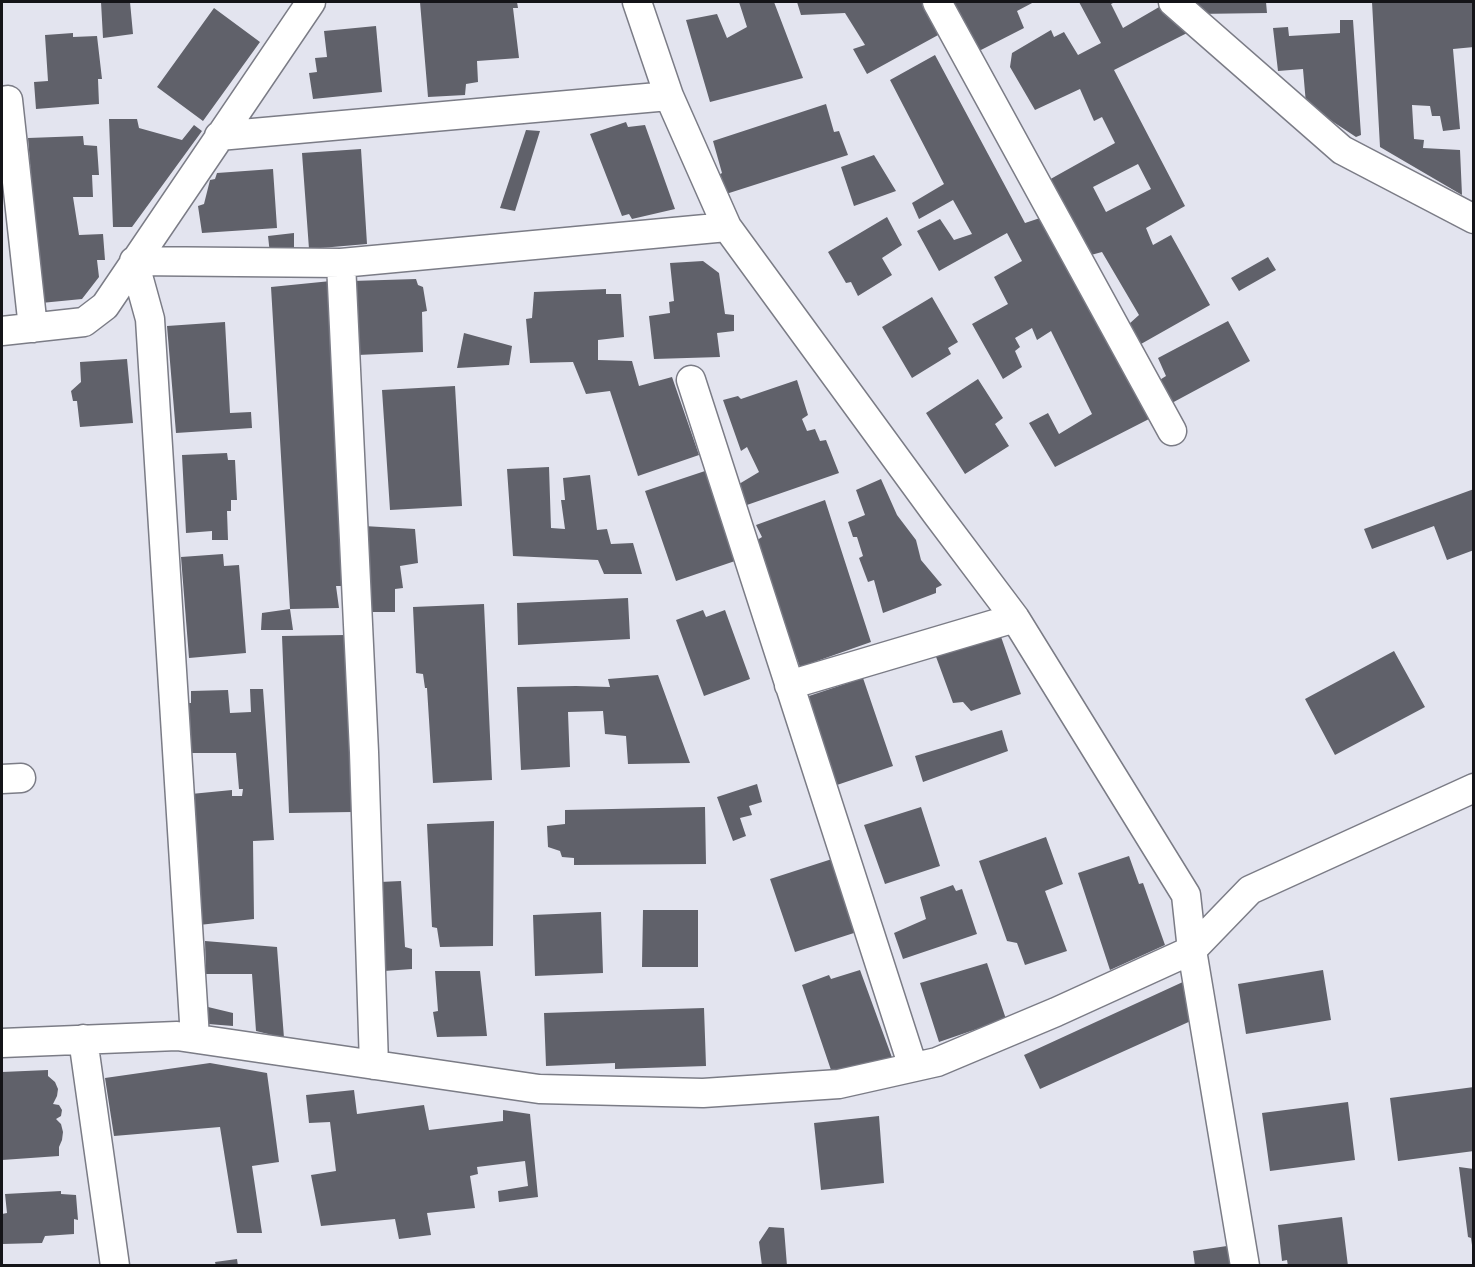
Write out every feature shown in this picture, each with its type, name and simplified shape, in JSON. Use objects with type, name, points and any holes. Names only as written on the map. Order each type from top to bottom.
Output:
[{"type":"street","points":[[2,331],[84,321],[105,306],[311,2]]},
{"type":"street","points":[[638,2],[669,96],[727,227],[1015,618],[1186,895],[1192,950],[1245,1266]]},
{"type":"street","points":[[937,2],[1172,431]]},
{"type":"street","points":[[1173,2],[1342,150],[1473,219]]},
{"type":"street","points":[[219,136],[669,96]]},
{"type":"street","points":[[2,101],[8,100],[33,328]]},
{"type":"street","points":[[134,261],[341,264],[727,227]]},
{"type":"street","points":[[134,261],[150,319],[195,1038]]},
{"type":"street","points":[[341,264],[364,740],[374,1065]]},
{"type":"street","points":[[691,380],[914,1067]]},
{"type":"street","points":[[789,685],[1015,618]]},
{"type":"street","points":[[2,1043],[177,1036],[539,1089],[703,1093],[839,1084],[937,1062],[1056,1012],[1192,950],[1251,890],[1473,788]]},
{"type":"street","points":[[82,1040],[115,1266]]},
{"type":"building","points":[[101,2],[130,2],[133,34],[103,38]]},
{"type":"building","points":[[420,2],[517,2],[518,8],[513,8],[519,58],[477,61],[478,82],[466,84],[465,95],[428,97]]},
{"type":"building","points":[[739,2],[774,2],[803,78],[710,102],[686,20],[717,14],[727,38],[747,27]]},
{"type":"building","points":[[797,2],[922,2],[940,34],[867,74],[853,49],[865,45],[845,13],[801,15]]},
{"type":"building","points":[[951,2],[1034,2],[1017,11],[1024,28],[979,51]]},
{"type":"building","points":[[1079,2],[1115,2],[1111,4],[1123,28],[1166,3],[1193,30],[1114,70],[1185,206],[1146,228],[1153,245],[1171,235],[1210,305],[1141,344],[1129,324],[1139,315],[1102,252],[1091,255],[1047,181],[1115,143],[1102,117],[1094,121],[1080,89],[1035,110],[1010,67],[1012,53],[1051,30],[1054,37],[1064,32],[1078,55],[1101,43]],"holes":[[[1138,164],[1151,189],[1106,212],[1093,187]]]},
{"type":"building","points":[[1195,2],[1266,2],[1267,13],[1196,14]]},
{"type":"building","points":[[1372,2],[1473,2],[1474,47],[1453,49],[1460,129],[1443,131],[1440,116],[1432,116],[1430,106],[1412,105],[1414,139],[1424,140],[1423,148],[1460,150],[1462,195],[1380,147]]},
{"type":"building","points":[[214,8],[260,42],[203,121],[157,87]]},
{"type":"building","points":[[1340,20],[1353,20],[1361,135],[1356,137],[1306,104],[1303,69],[1278,71],[1273,28],[1288,27],[1289,36],[1340,33]]},
{"type":"building","points":[[376,26],[382,92],[313,99],[309,73],[317,72],[315,58],[327,57],[324,31]]},
{"type":"building","points":[[73,33],[73,37],[97,36],[102,79],[98,79],[99,104],[36,109],[34,82],[48,81],[45,35]]},
{"type":"building","points":[[935,55],[1025,223],[1040,218],[1149,419],[1055,467],[1029,423],[1048,413],[1059,434],[1092,414],[1051,331],[1037,340],[1032,328],[1015,338],[1020,347],[1015,351],[1022,367],[1003,379],[972,324],[1008,304],[994,277],[1022,261],[1007,233],[939,271],[917,231],[940,219],[954,240],[972,234],[953,200],[919,219],[912,203],[944,184],[890,80]]},
{"type":"building","points":[[826,104],[834,132],[839,131],[848,155],[726,194],[717,176],[722,173],[713,141]]},
{"type":"building","points":[[109,119],[137,119],[139,128],[182,140],[194,125],[202,131],[132,227],[113,227]]},
{"type":"building","points":[[626,122],[628,127],[645,125],[675,209],[632,219],[629,214],[622,216],[590,134]]},
{"type":"building","points":[[526,130],[540,131],[515,211],[500,208]]},
{"type":"building","points":[[83,136],[84,145],[97,146],[99,175],[92,175],[93,197],[73,197],[79,235],[103,234],[105,260],[97,260],[99,277],[82,299],[41,303],[28,138]]},
{"type":"building","points":[[361,149],[367,244],[309,249],[302,153]]},
{"type":"building","points":[[874,155],[896,191],[854,206],[841,167]]},
{"type":"building","points":[[273,169],[277,228],[202,233],[198,206],[204,204],[210,180],[215,179],[217,173]]},
{"type":"building","points":[[887,217],[902,245],[882,258],[892,275],[858,296],[851,282],[846,283],[828,252]]},
{"type":"building","points":[[294,233],[294,251],[270,254],[268,236]]},
{"type":"building","points":[[1268,257],[1276,270],[1239,291],[1231,278]]},
{"type":"building","points":[[703,261],[719,273],[725,314],[734,315],[734,331],[717,333],[720,357],[654,359],[649,316],[670,313],[669,302],[674,301],[670,263]]},
{"type":"building","points":[[416,279],[418,285],[423,287],[427,311],[422,312],[423,352],[358,355],[352,281]]},
{"type":"building","points":[[331,281],[346,586],[336,586],[339,608],[290,609],[271,287]]},
{"type":"building","points":[[606,289],[606,294],[621,294],[624,337],[598,340],[598,360],[632,361],[639,386],[672,377],[699,455],[638,476],[610,391],[586,394],[573,362],[530,363],[526,319],[532,318],[534,292]]},
{"type":"building","points":[[932,297],[958,342],[948,348],[951,354],[912,378],[882,327]]},
{"type":"building","points":[[1228,321],[1250,361],[1170,404],[1158,381],[1166,376],[1158,358]]},
{"type":"building","points":[[225,322],[230,413],[251,412],[252,428],[176,433],[167,326]]},
{"type":"building","points":[[464,333],[512,346],[509,365],[457,368]]},
{"type":"building","points":[[127,359],[133,423],[80,427],[77,401],[73,401],[71,391],[81,382],[80,362]]},
{"type":"building","points":[[978,379],[1003,418],[995,424],[1009,446],[965,474],[926,413]]},
{"type":"building","points":[[797,380],[808,415],[802,419],[807,431],[815,429],[820,441],[826,440],[839,473],[744,506],[739,484],[759,472],[747,447],[741,451],[723,400],[738,396],[741,399]]},
{"type":"building","points":[[455,386],[462,506],[390,510],[382,390]]},
{"type":"building","points":[[227,453],[228,460],[235,460],[237,500],[231,500],[231,511],[227,511],[228,540],[212,540],[212,531],[186,533],[182,455]]},
{"type":"building","points":[[549,467],[551,528],[565,529],[561,500],[565,500],[563,478],[590,475],[597,530],[607,529],[611,544],[633,543],[642,574],[604,574],[598,560],[513,556],[507,469]]},
{"type":"building","points":[[705,471],[735,561],[676,581],[645,491]]},
{"type":"building","points":[[881,479],[897,515],[916,540],[921,560],[942,585],[936,588],[936,593],[883,613],[874,580],[868,582],[859,558],[863,556],[857,537],[853,537],[848,522],[865,515],[856,490]]},
{"type":"building","points":[[1474,489],[1474,550],[1447,560],[1434,526],[1372,549],[1364,529]]},
{"type":"building","points":[[825,500],[871,642],[800,667],[754,542],[762,537],[756,525]]},
{"type":"building","points":[[364,526],[415,529],[418,563],[400,566],[403,588],[395,589],[395,612],[370,612]]},
{"type":"building","points":[[223,554],[224,566],[239,565],[246,653],[189,658],[181,557]]},
{"type":"building","points":[[628,598],[630,639],[518,645],[517,603]]},
{"type":"building","points":[[484,604],[492,780],[433,783],[427,688],[425,688],[423,674],[416,673],[413,607]]},
{"type":"building","points":[[290,609],[293,630],[261,630],[262,613]]},
{"type":"building","points":[[703,610],[706,617],[725,610],[750,679],[704,696],[676,620]]},
{"type":"building","points":[[999,631],[1021,694],[971,711],[963,702],[953,703],[935,654]]},
{"type":"building","points":[[345,635],[352,812],[289,813],[282,636]]},
{"type":"building","points":[[1394,651],[1425,707],[1335,755],[1305,699]]},
{"type":"building","points":[[658,675],[690,763],[628,764],[626,736],[605,734],[603,711],[568,712],[570,767],[521,770],[517,687],[610,687],[608,679]]},
{"type":"building","points":[[863,678],[893,766],[834,786],[806,697]]},
{"type":"building","points":[[250,689],[263,689],[274,840],[253,841],[254,919],[199,925],[191,794],[232,790],[232,796],[242,796],[243,789],[239,789],[236,753],[189,753],[186,703],[191,703],[191,691],[228,690],[230,713],[251,712]]},
{"type":"building","points":[[1002,730],[1008,751],[923,782],[915,756]]},
{"type":"building","points":[[757,784],[762,802],[749,806],[752,815],[740,818],[746,836],[733,841],[717,797]]},
{"type":"building","points":[[705,807],[706,864],[574,865],[574,858],[562,857],[560,851],[548,847],[547,826],[565,824],[565,810]]},
{"type":"building","points":[[921,807],[940,866],[885,884],[864,825]]},
{"type":"building","points":[[494,821],[493,946],[440,947],[437,928],[432,927],[427,824]]},
{"type":"building","points":[[1046,837],[1063,884],[1045,891],[1067,951],[1025,965],[1017,943],[1007,941],[979,861]]},
{"type":"building","points":[[1129,856],[1139,884],[1143,883],[1165,945],[1110,970],[1078,873]]},
{"type":"building","points":[[832,859],[857,932],[795,952],[770,879]]},
{"type":"building","points":[[401,881],[405,947],[412,949],[412,969],[384,971],[380,882]]},
{"type":"building","points":[[953,885],[956,891],[962,889],[977,934],[903,959],[894,933],[926,919],[920,897]]},
{"type":"building","points":[[643,910],[698,910],[698,967],[642,967]]},
{"type":"building","points":[[601,912],[603,973],[535,976],[533,915]]},
{"type":"building","points":[[205,941],[277,947],[284,1038],[256,1031],[252,974],[206,974]]},
{"type":"building","points":[[987,963],[1006,1019],[939,1042],[920,983]]},
{"type":"building","points":[[860,970],[894,1063],[831,1070],[802,985],[829,975],[831,979]]},
{"type":"building","points":[[1323,970],[1331,1020],[1246,1034],[1238,984]]},
{"type":"building","points":[[435,971],[480,971],[487,1036],[437,1037],[433,1012],[438,1011]]},
{"type":"building","points":[[1185,981],[1193,1020],[1040,1089],[1024,1055]]},
{"type":"building","points":[[208,1007],[233,1013],[233,1026],[208,1024]]},
{"type":"building","points":[[704,1008],[706,1066],[615,1069],[615,1063],[546,1066],[544,1013]]},
{"type":"building","points":[[210,1063],[267,1073],[279,1162],[252,1166],[262,1233],[237,1233],[220,1127],[114,1136],[105,1078]]},
{"type":"building","points":[[48,1070],[48,1076],[55,1082],[58,1089],[53,1104],[59,1105],[62,1110],[61,1116],[56,1119],[61,1124],[63,1132],[59,1156],[2,1160],[2,1072]]},
{"type":"building","points":[[1474,1087],[1474,1151],[1398,1161],[1390,1098]]},
{"type":"building","points":[[354,1090],[357,1114],[424,1105],[429,1130],[503,1121],[503,1110],[530,1114],[538,1197],[499,1202],[498,1191],[528,1186],[525,1161],[477,1167],[478,1174],[470,1176],[475,1208],[427,1213],[431,1235],[399,1239],[395,1219],[321,1226],[311,1175],[336,1171],[330,1122],[309,1123],[306,1095]]},
{"type":"building","points":[[1348,1102],[1355,1160],[1270,1171],[1262,1113]]},
{"type":"building","points":[[879,1116],[884,1183],[821,1190],[814,1123]]},
{"type":"building","points":[[1459,1167],[1474,1169],[1474,1245],[1468,1237]]},
{"type":"building","points":[[61,1191],[61,1194],[76,1195],[78,1220],[74,1219],[74,1234],[45,1236],[42,1243],[2,1244],[2,1214],[7,1213],[5,1194]]},
{"type":"building","points":[[1342,1217],[1348,1266],[1288,1266],[1287,1260],[1282,1261],[1278,1225]]},
{"type":"building","points":[[769,1227],[784,1228],[787,1266],[762,1266],[759,1242]]},
{"type":"building","points":[[1227,1246],[1230,1266],[1195,1266],[1193,1251]]},
{"type":"building","points":[[237,1259],[238,1266],[216,1266],[215,1262]]}]
